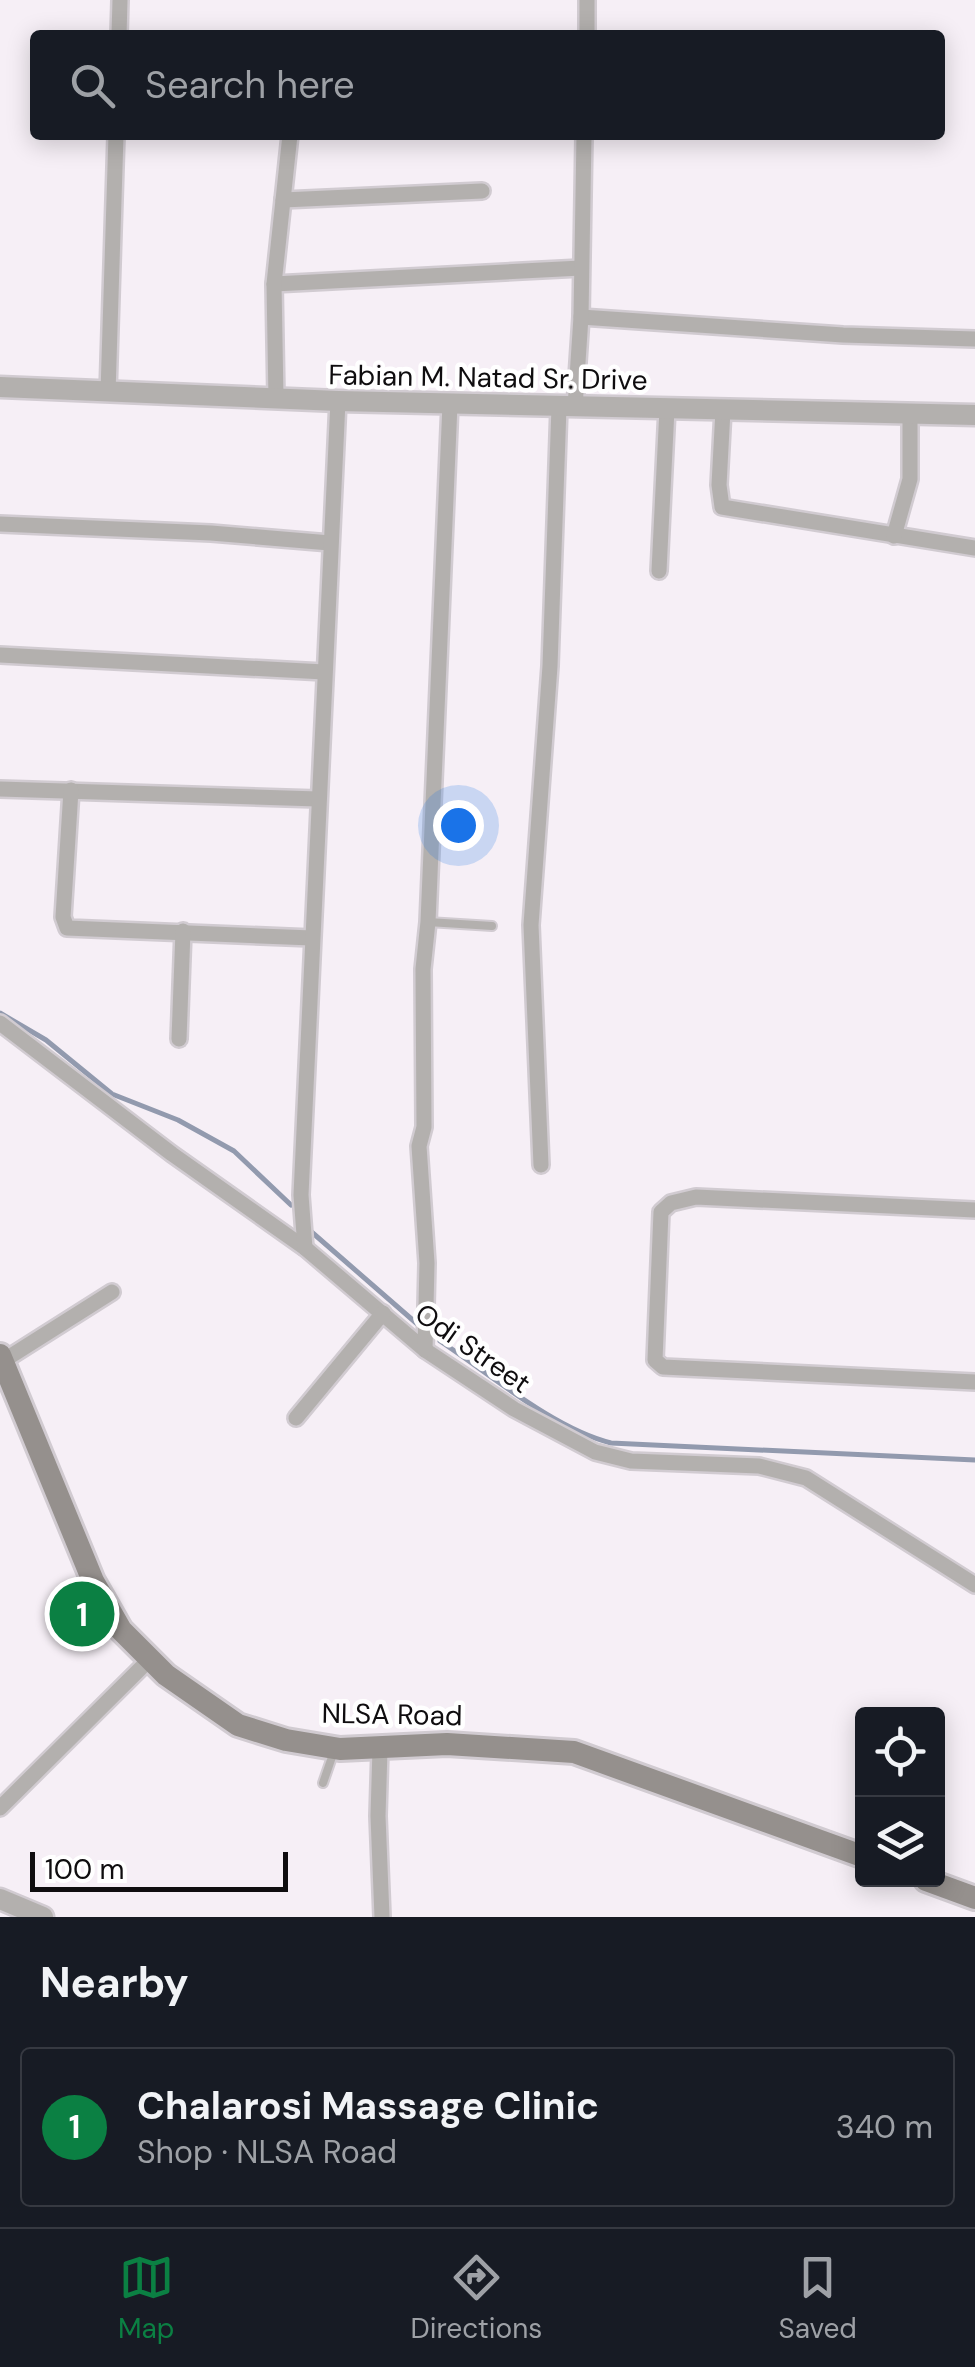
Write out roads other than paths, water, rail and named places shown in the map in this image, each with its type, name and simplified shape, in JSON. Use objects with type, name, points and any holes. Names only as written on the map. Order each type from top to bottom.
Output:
[{"type":"main road","name":"NLSA Road","points":[[2,1358],[93,1580],[122,1630],[178,1685],[238,1726],[286,1740],[335,1748],[447,1744],[574,1752],[855,1853]]},
{"type":"main road","points":[[945,1887],[975,1898]]},
{"type":"street","points":[[119,30],[120,0]]},
{"type":"street","points":[[586,0],[587,30]]},
{"type":"street","points":[[108,392],[116,140]]},
{"type":"street","points":[[276,399],[274,284],[289,140]]},
{"type":"street","points":[[541,1165],[531,925],[567,407],[581,317],[584,140]]},
{"type":"street","points":[[283,200],[482,191]]},
{"type":"street","points":[[274,284],[580,268]]},
{"type":"street","points":[[581,317],[843,335],[975,339]]},
{"type":"street","name":"Fabian M. Natad Sr. Drive","points":[[0,387],[338,401],[975,415]]},
{"type":"street","points":[[305,1248],[301,1195],[338,401]]},
{"type":"street","points":[[425,1350],[427,1263],[419,1146],[424,1126],[422,970],[428,922],[450,404]]},
{"type":"street","points":[[659,571],[668,409]]},
{"type":"street","points":[[723,410],[719,485],[722,507],[975,548]]},
{"type":"street","points":[[894,536],[910,479],[910,414]]},
{"type":"street","points":[[0,524],[211,533],[330,544]]},
{"type":"street","points":[[0,655],[324,672]]},
{"type":"street","points":[[0,790],[318,799]]},
{"type":"street","points":[[71,790],[65,925],[71,929],[312,938]]},
{"type":"street","points":[[179,1039],[184,931]]},
{"type":"street","name":"Odi Street","points":[[0,1024],[305,1248],[425,1350],[514,1409],[594,1452],[631,1461],[759,1466],[806,1478],[975,1585]]},
{"type":"street","points":[[975,1210],[696,1196],[671,1204],[661,1212],[655,1360],[663,1367],[975,1382]]},
{"type":"street","points":[[2,1358],[112,1292]]},
{"type":"street","points":[[296,1418],[384,1313]]},
{"type":"street","points":[[0,1808],[149,1660]]},
{"type":"street","points":[[380,1749],[382,1917]]},
{"type":"street","points":[[0,1898],[43,1917]]},
{"type":"lane","points":[[428,922],[492,926]]},
{"type":"lane","points":[[323,1783],[335,1748]]},
{"type":"waterway","points":[[0,1013],[46,1040],[112,1094],[178,1120],[234,1151],[291,1205]]},
{"type":"waterway","points":[[307,1228],[423,1329]]},
{"type":"waterway","points":[[440,1341],[545,1413],[611,1443],[975,1460]]},
{"type":"place","name":"Chalarosi Massage Clinic","points":[[82,1614]]}]
